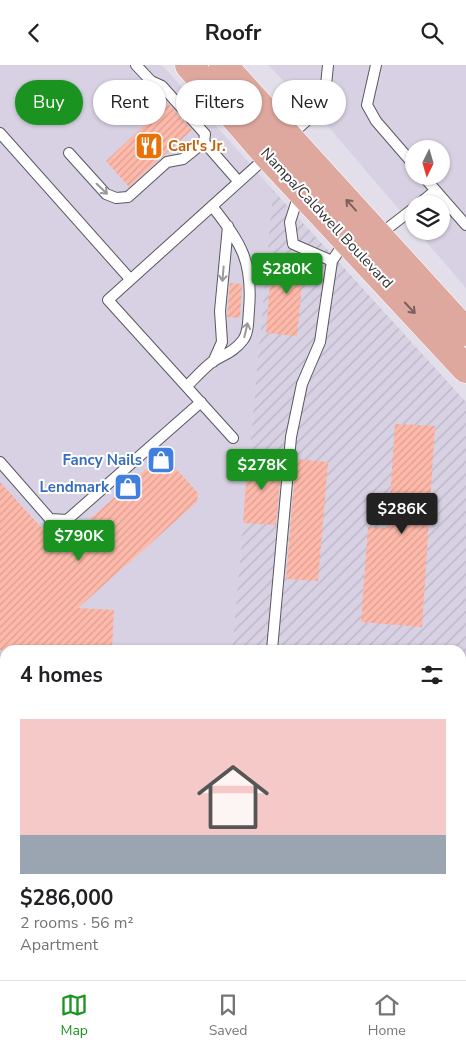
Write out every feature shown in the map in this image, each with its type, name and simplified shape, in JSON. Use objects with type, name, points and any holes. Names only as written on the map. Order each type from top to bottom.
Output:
[{"type":"main road","name":"Nampa/Caldwell Boulevard","points":[[189,65],[300,190],[339,250],[466,369]]},
{"type":"main road","name":"Nampa/Caldwell Boulevard","points":[[223,65],[466,332]]},
{"type":"lane","points":[[70,153],[106,194],[116,198],[128,197],[167,162],[183,159],[204,142],[205,134],[162,86],[152,81],[136,65]]},
{"type":"lane","points":[[233,438],[108,300],[324,105],[328,65]]},
{"type":"lane","points":[[376,65],[367,105],[376,121],[405,155]]},
{"type":"lane","points":[[0,133],[130,279]]},
{"type":"lane","points":[[204,142],[239,182]]},
{"type":"lane","points":[[430,185],[466,225]]},
{"type":"lane","points":[[272,645],[291,437],[302,384],[320,342],[339,250],[293,244],[290,223],[300,190]]},
{"type":"lane","points":[[430,195],[435,191]]},
{"type":"lane","points":[[187,386],[213,362],[228,355],[247,332],[251,284],[247,263],[228,226],[212,206]]},
{"type":"lane","points":[[378,236],[405,215]]},
{"type":"lane","points":[[213,362],[222,342],[220,311],[228,226]]},
{"type":"lane","points":[[0,462],[50,519],[67,520],[201,402]]},
{"type":"shaded area","points":[[0,65],[162,65],[176,81],[176,125],[215,125],[273,190],[232,645],[0,645]]},
{"type":"shaded area","points":[[268,65],[466,65],[466,288],[425,240],[450,240],[450,195],[405,195],[405,216],[326,125],[346,125],[346,80],[283,80]]},
{"type":"shaded area","points":[[273,190],[466,402],[466,645],[232,645]]},
{"type":"building","name":"Carl's Jr.","points":[[168,103],[176,112],[176,125],[188,125],[192,130],[129,187],[106,161],[144,125],[166,125],[166,105]]},
{"type":"building","points":[[272,258],[315,262],[313,284],[302,283],[297,336],[266,333]]},
{"type":"building","points":[[230,283],[242,284],[240,318],[227,317]]},
{"type":"building","points":[[395,424],[435,426],[422,627],[361,622],[368,527],[388,528]]},
{"type":"building","points":[[163,454],[198,493],[197,502],[78,608],[114,610],[112,645],[0,645],[0,482],[59,547]]},
{"type":"building","points":[[248,457],[282,460],[276,525],[243,523]]},
{"type":"building","points":[[296,459],[328,462],[318,581],[286,579]]},
{"type":"place","name":"Carl's Jr.","points":[[149,146]]},
{"type":"place","name":"Fancy Nails","points":[[161,460]]},
{"type":"place","name":"Lendmark","points":[[128,487]]}]
